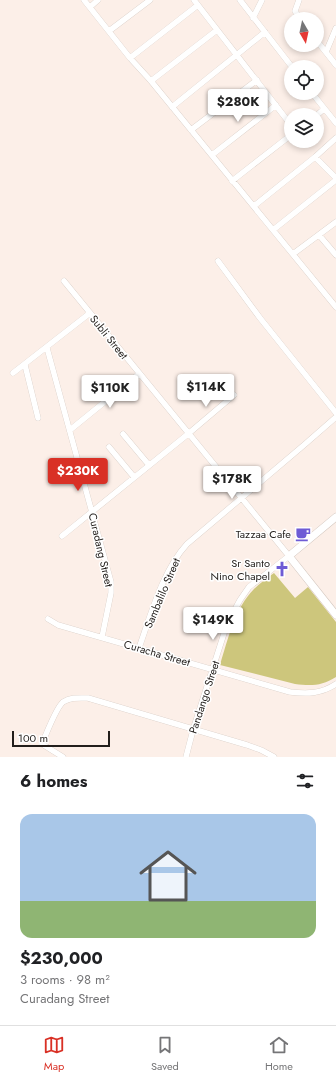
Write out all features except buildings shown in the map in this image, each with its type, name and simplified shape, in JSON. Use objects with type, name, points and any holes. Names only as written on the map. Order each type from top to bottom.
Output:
[{"type":"street","points":[[84,0],[130,58],[151,81],[336,307]]},
{"type":"street","points":[[90,7],[98,0]]},
{"type":"street","points":[[109,31],[150,0]]},
{"type":"street","points":[[240,0],[287,60]]},
{"type":"street","points":[[254,18],[262,0]]},
{"type":"street","points":[[296,12],[299,0]]},
{"type":"street","points":[[130,58],[196,2],[284,116]]},
{"type":"street","points":[[326,52],[336,28]]},
{"type":"street","points":[[151,81],[217,30]]},
{"type":"street","points":[[172,107],[265,32]]},
{"type":"street","points":[[324,50],[336,65]]},
{"type":"street","points":[[191,130],[257,80]]},
{"type":"street","points":[[212,155],[276,105]]},
{"type":"street","points":[[324,109],[336,123]]},
{"type":"street","points":[[254,206],[315,157],[336,138]]},
{"type":"street","points":[[232,181],[284,140]]},
{"type":"street","points":[[273,230],[336,179],[315,157]]},
{"type":"street","points":[[293,254],[336,222]]},
{"type":"street","points":[[319,235],[336,255]]},
{"type":"street","points":[[218,261],[260,318],[336,413]]},
{"type":"street","name":"Subli Street","points":[[64,281],[188,434],[242,497],[336,615]]},
{"type":"street","points":[[13,373],[90,313]]},
{"type":"street","name":"Curadang Street","points":[[47,348],[111,582],[111,593],[102,637]]},
{"type":"street","points":[[25,365],[38,418]]},
{"type":"street","points":[[70,430],[139,374]]},
{"type":"street","points":[[62,536],[234,395]]},
{"type":"street","name":"Sambalilo Street","points":[[139,648],[167,575],[178,554],[187,544],[336,417]]},
{"type":"street","points":[[123,434],[150,465]]},
{"type":"street","points":[[109,447],[134,478]]},
{"type":"street","name":"Pandango Street","points":[[186,757],[193,730],[227,624],[240,600],[249,588],[336,517]]},
{"type":"street","name":"Curacha Street","points":[[48,619],[58,625],[290,692],[306,694],[318,693],[327,690],[336,684]]},
{"type":"street","points":[[63,757],[42,744],[62,702],[78,697],[88,698],[261,750],[274,757]]},
{"type":"shaded area","points":[[274,573],[295,598],[308,587],[336,622],[336,677],[331,680],[316,685],[295,684],[220,665],[233,624],[242,605],[254,589]]},
{"type":"place","name":"Tazzaa Cafe","points":[[303,534]]},
{"type":"place","name":"Sr Santo Nino Chapel","points":[[282,569]]}]
